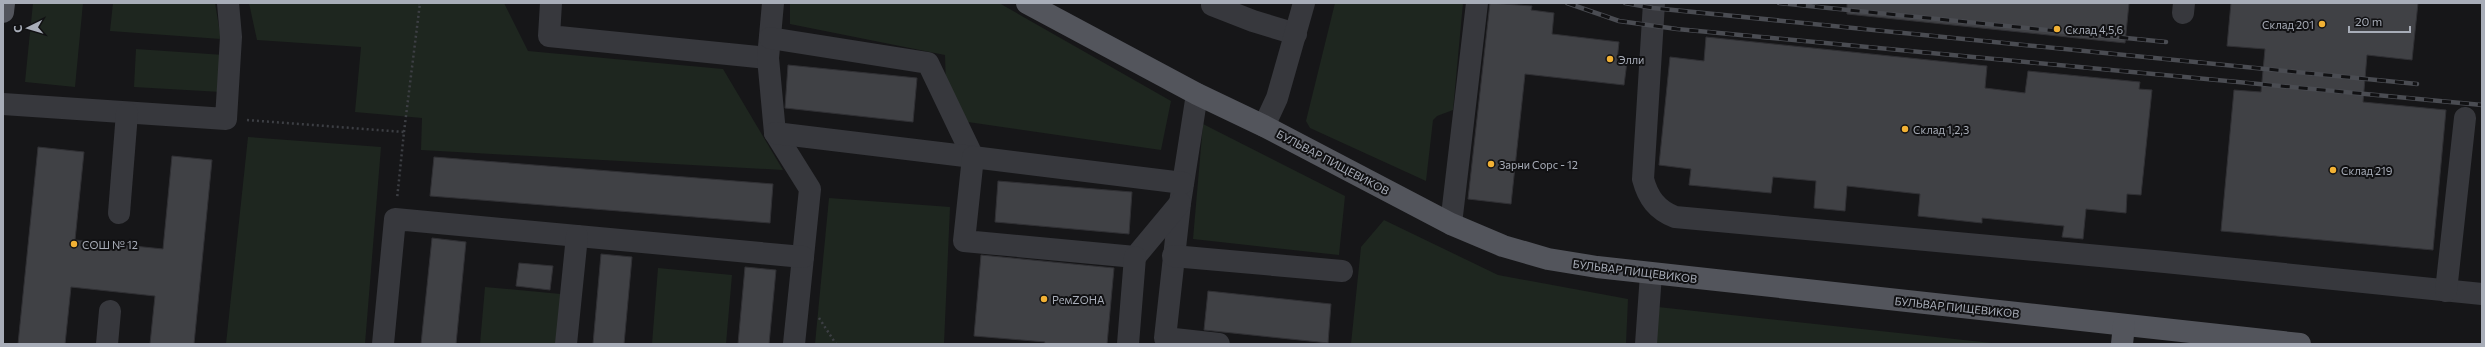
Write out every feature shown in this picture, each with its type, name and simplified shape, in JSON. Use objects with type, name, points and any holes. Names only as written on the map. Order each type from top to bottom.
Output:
[{"type":"main road","points":[[3,12],[4,3]]},
{"type":"main road","name":"БУЛЬВАР ПИЩЕВИКОВ","points":[[1031,4],[1197,94],[1264,126],[1451,224],[1503,246],[1548,259],[1651,274],[2123,335],[2300,344]]},
{"type":"lane","points":[[3,104],[226,119],[231,37],[228,3]]},
{"type":"lane","points":[[551,3],[549,36],[769,48],[928,63],[973,157],[964,241],[1135,257]]},
{"type":"lane","points":[[773,3],[769,48],[775,133],[810,189],[794,344]]},
{"type":"lane","points":[[1264,126],[1277,98],[1304,3]]},
{"type":"lane","points":[[1451,224],[1477,3]]},
{"type":"lane","points":[[1654,3],[1643,179],[1652,201],[1667,214],[1675,217],[2157,261],[2446,292],[2482,294]]},
{"type":"lane","points":[[1212,5],[1253,22],[1296,34]]},
{"type":"lane","points":[[1197,94],[1181,193],[1165,338],[1219,344]]},
{"type":"lane","points":[[119,213],[127,113]]},
{"type":"lane","points":[[2446,292],[2465,118]]},
{"type":"lane","points":[[775,133],[973,157],[1181,193]]},
{"type":"lane","points":[[1128,344],[1135,257],[1181,193]]},
{"type":"lane","points":[[383,344],[395,219],[803,257]]},
{"type":"lane","points":[[566,344],[577,236]]},
{"type":"lane","points":[[1173,256],[1342,271]]},
{"type":"lane","points":[[1646,344],[1651,274]]},
{"type":"lane","points":[[107,344],[110,311]]},
{"type":"path","points":[[395,219],[404,132],[421,3],[415,3]]},
{"type":"path","points":[[226,119],[404,132]]},
{"type":"shaded area","points":[[33,3],[83,3],[75,87],[25,82]]},
{"type":"shaded area","points":[[113,3],[215,3],[221,39],[110,31]]},
{"type":"shaded area","points":[[249,3],[504,3],[528,51],[723,69],[783,170],[421,150],[422,118],[355,112],[361,47],[257,40]]},
{"type":"shaded area","points":[[790,3],[999,3],[1171,101],[1161,150],[947,119],[945,55],[790,24]]},
{"type":"shaded area","points":[[1335,3],[1463,3],[1453,110],[1437,116],[1433,120],[1426,181],[1310,128],[1306,121]]},
{"type":"shaded area","points":[[136,49],[224,55],[221,92],[134,87]]},
{"type":"shaded area","points":[[1203,124],[1345,196],[1339,255],[1193,239]]},
{"type":"shaded area","points":[[248,137],[381,147],[365,344],[226,344]]},
{"type":"shaded area","points":[[829,198],[950,207],[944,344],[815,344]]},
{"type":"shaded area","points":[[1384,220],[1498,275],[1628,299],[1626,344],[1351,344],[1361,247]]},
{"type":"shaded area","points":[[658,268],[732,275],[726,344],[652,344]]},
{"type":"shaded area","points":[[485,287],[561,294],[556,344],[480,344]]},
{"type":"shaded area","points":[[1658,307],[2001,344],[1654,344]]},
{"type":"building","points":[[1490,3],[1532,6],[1531,10],[1554,13],[1552,34],[1619,42],[1617,61],[1627,62],[1624,85],[1525,74],[1511,204],[1468,199]]},
{"type":"building","name":"Склад 4,5,6","points":[[1847,3],[2129,3],[2125,43],[1847,14]]},
{"type":"building","name":"Склад 219","points":[[2231,3],[2418,3],[2412,60],[2367,55],[2363,102],[2446,110],[2433,250],[2221,231],[2234,90],[2261,92],[2265,49],[2227,46]]},
{"type":"building","name":"Склад 1,2,3","points":[[1706,37],[1987,66],[1985,88],[2025,93],[2028,71],[2140,82],[2139,89],[2152,90],[2141,195],[2127,194],[2126,213],[2086,209],[2083,239],[2062,237],[2064,226],[1982,218],[1982,223],[1918,216],[1920,194],[1847,186],[1845,211],[1814,208],[1816,181],[1773,177],[1771,193],[1689,185],[1691,169],[1659,165],[1670,57],[1704,61]]},
{"type":"building","points":[[788,65],[917,78],[913,122],[785,108]]},
{"type":"building","name":"СОШ № 12","points":[[38,147],[84,152],[75,240],[163,249],[172,156],[212,160],[194,344],[150,344],[155,296],[71,287],[65,344],[18,344]]},
{"type":"building","points":[[434,157],[773,184],[770,223],[430,196]]},
{"type":"building","points":[[998,181],[1132,192],[1129,234],[995,222]]},
{"type":"building","points":[[432,238],[466,242],[456,344],[421,344]]},
{"type":"building","points":[[601,254],[632,257],[624,344],[593,344]]},
{"type":"building","name":"РемZОНА","points":[[981,255],[1114,268],[1107,344],[1044,344],[1045,342],[974,336]]},
{"type":"building","points":[[519,263],[553,266],[550,290],[516,286]]},
{"type":"building","points":[[745,267],[776,270],[769,344],[738,344]]},
{"type":"building","points":[[1208,291],[1331,304],[1328,343],[1204,330]]},
{"type":"railway","points":[[1567,3],[1619,21],[1677,29],[2482,105]]},
{"type":"railway","points":[[1625,3],[1653,8],[2417,84]]},
{"type":"railway","points":[[1779,3],[2166,42]]},
{"type":"place","name":"Склад 201","points":[[2322,24]]},
{"type":"place","name":"Склад 4,5,6","points":[[2057,29]]},
{"type":"place","name":"Элли","points":[[1610,59]]},
{"type":"place","name":"Склад 1,2,3","points":[[1905,129]]},
{"type":"place","name":"Зарни Сорс - 12","points":[[1491,164]]},
{"type":"place","name":"Склад 219","points":[[2333,170]]},
{"type":"place","name":"СОШ № 12","points":[[74,244]]},
{"type":"place","name":"РемZОНА","points":[[1044,299]]}]
